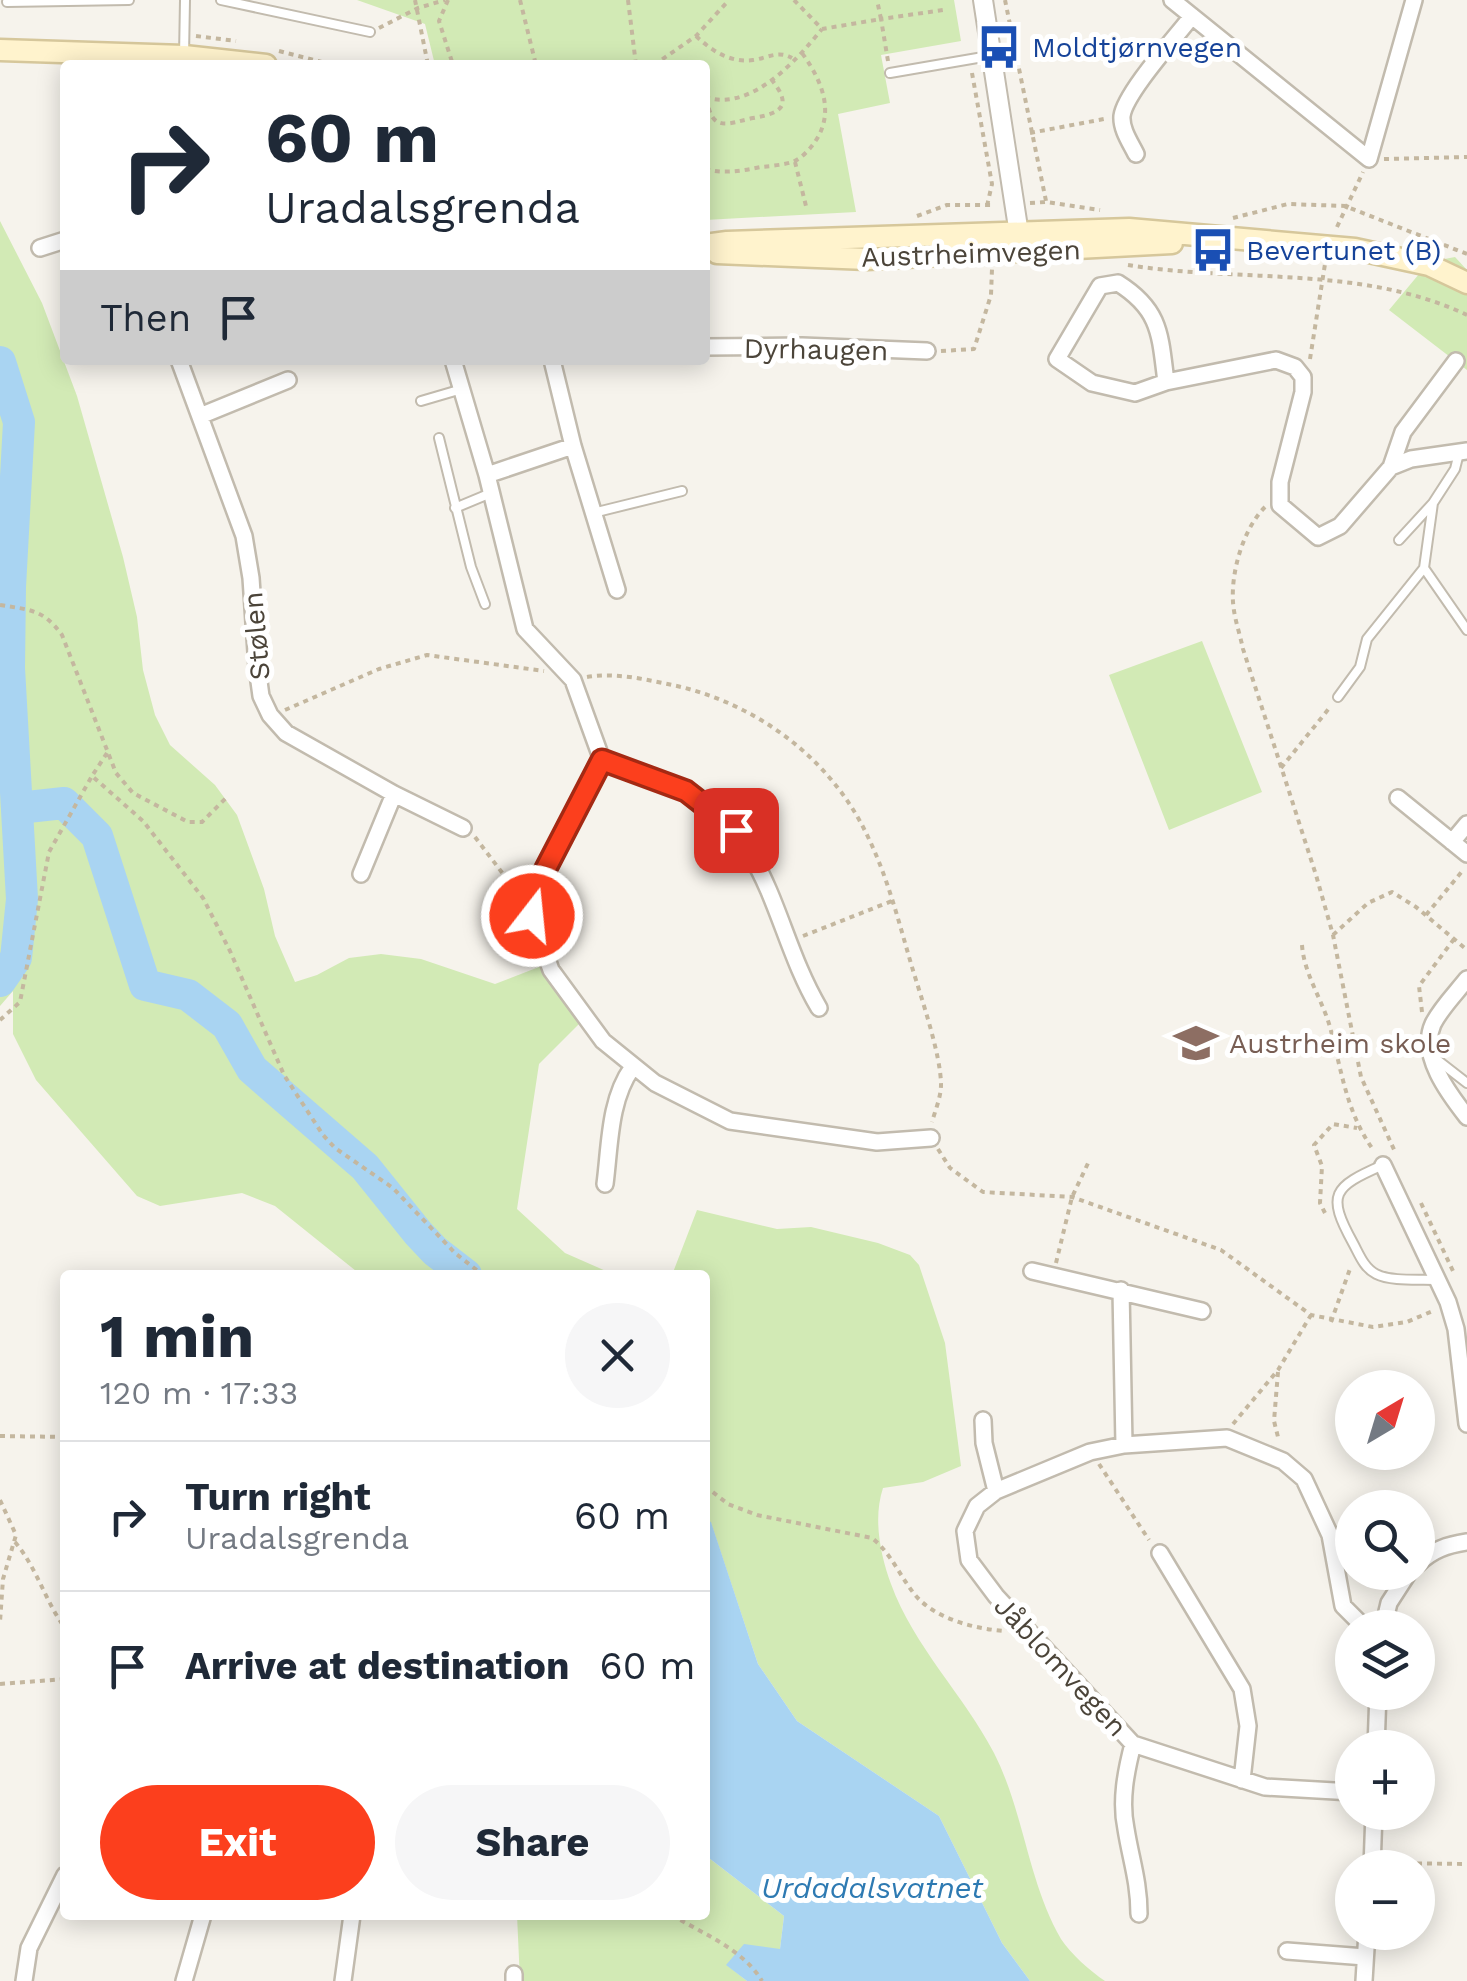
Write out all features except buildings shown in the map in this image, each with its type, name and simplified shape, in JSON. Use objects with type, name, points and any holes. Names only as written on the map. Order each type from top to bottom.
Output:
[{"type":"main road","points":[[0,50],[220,60]]},
{"type":"main road","name":"Austrheimvegen","points":[[710,250],[728,255],[867,259],[1129,229],[1316,244],[1390,255],[1429,265],[1467,283]]},
{"type":"street","points":[[983,0],[1020,242]]},
{"type":"street","points":[[1172,0],[1370,159],[1414,0]]},
{"type":"street","points":[[1136,154],[1122,126],[1122,112],[1192,16]]},
{"type":"street","points":[[40,248],[60,242]]},
{"type":"street","points":[[1166,382],[1155,319],[1140,297],[1118,284],[1100,286],[1057,359],[1092,383],[1134,393],[1166,382],[1276,360],[1295,367],[1304,377],[1280,505],[1318,537],[1340,526],[1392,467],[1404,432],[1456,362]]},
{"type":"street","name":"Dyrhaugen","points":[[710,348],[802,346],[927,352]]},
{"type":"street","name":"Stølen","points":[[181,365],[244,536],[257,667],[270,714],[286,733],[463,828]]},
{"type":"street","points":[[455,365],[525,629],[573,680],[602,760],[542,876],[532,916],[551,970],[603,1041],[632,1068],[730,1121],[877,1142],[931,1138]]},
{"type":"street","points":[[553,365],[573,446],[617,590]]},
{"type":"street","points":[[200,416],[288,380]]},
{"type":"street","points":[[487,476],[573,446]]},
{"type":"street","points":[[1392,467],[1410,459],[1463,452]]},
{"type":"street","points":[[602,760],[686,791],[736,830],[762,870],[805,984],[819,1008]]},
{"type":"street","points":[[361,874],[394,794]]},
{"type":"street","points":[[1398,798],[1467,854]]},
{"type":"street","points":[[1452,842],[1467,824]]},
{"type":"street","points":[[1467,979],[1429,1038],[1446,1090],[1467,1117]]},
{"type":"street","points":[[606,1184],[617,1102],[632,1068]]},
{"type":"street","points":[[1384,1165],[1456,1329],[1467,1424]]},
{"type":"street","points":[[1032,1272],[1202,1311]]},
{"type":"street","points":[[1121,1290],[1124,1445]]},
{"type":"street","points":[[984,1420],[984,1442],[996,1491]]},
{"type":"street","name":"Jåblomvegen","points":[[1335,1791],[1266,1786],[1133,1744],[1024,1630],[969,1560],[965,1531],[977,1506],[996,1491],[1090,1452],[1124,1445],[1227,1438],[1283,1461],[1304,1479],[1318,1502],[1330,1535],[1343,1606],[1347,1610]]},
{"type":"street","points":[[1435,1551],[1467,1542]]},
{"type":"street","points":[[1160,1553],[1242,1689],[1248,1726],[1242,1780]]},
{"type":"street","points":[[1133,1744],[1125,1777],[1124,1826],[1138,1879],[1138,1914]]},
{"type":"street","points":[[24,1981],[29,1948],[60,1885]]},
{"type":"street","points":[[184,1981],[201,1920]]},
{"type":"street","points":[[343,1981],[351,1920]]},
{"type":"street","points":[[1364,1981],[1366,1950]]},
{"type":"street","points":[[1287,1951],[1365,1957]]},
{"type":"lane","points":[[7,2],[130,0]]},
{"type":"lane","points":[[184,56],[185,0]]},
{"type":"lane","points":[[220,0],[370,32]]},
{"type":"lane","points":[[890,73],[992,55]]},
{"type":"lane","points":[[421,401],[462,389]]},
{"type":"lane","points":[[438,438],[484,604]]},
{"type":"lane","points":[[1400,540],[1433,504],[1463,452]]},
{"type":"lane","points":[[593,513],[682,491]]},
{"type":"lane","points":[[455,508],[491,492]]},
{"type":"lane","points":[[1338,697],[1360,667],[1368,639],[1424,568],[1433,504]]},
{"type":"lane","points":[[1424,568],[1467,630]]},
{"type":"lane","points":[[1432,1056],[1467,1083]]},
{"type":"lane","points":[[1384,1165],[1348,1180],[1340,1188],[1335,1200],[1337,1214],[1366,1267],[1378,1276],[1437,1280]]},
{"type":"path","points":[[415,0],[427,60]]},
{"type":"path","points":[[370,32],[418,8],[447,0]]},
{"type":"path","points":[[447,0],[439,21],[451,60]]},
{"type":"path","points":[[520,0],[535,60]]},
{"type":"path","points":[[628,0],[635,60]]},
{"type":"path","points":[[670,60],[730,0]]},
{"type":"path","points":[[794,0],[822,29]]},
{"type":"path","points":[[877,0],[890,73]]},
{"type":"path","points":[[1005,0],[1046,202]]},
{"type":"path","points":[[710,99],[740,98],[771,79],[802,53],[822,29],[943,10]]},
{"type":"path","points":[[696,36],[722,56],[739,60],[778,54],[793,59]]},
{"type":"path","points":[[710,170],[725,172],[795,162],[818,138],[826,101],[821,82],[802,53]]},
{"type":"path","points":[[969,59],[992,184],[987,206]]},
{"type":"path","points":[[710,111],[724,125],[777,114],[783,97],[771,79]]},
{"type":"path","points":[[1030,133],[1094,122],[1122,112]]},
{"type":"path","points":[[1337,227],[1370,159],[1467,157]]},
{"type":"path","points":[[795,162],[807,210]]},
{"type":"path","points":[[1304,377],[1311,356],[1325,264]]},
{"type":"path","points":[[927,352],[974,349],[992,294],[992,267]]},
{"type":"path","points":[[1280,491],[1253,519],[1240,555],[1233,601],[1243,649],[1333,935],[1361,1077],[1401,1163]]},
{"type":"path","points":[[0,605],[39,612],[51,620],[62,636],[116,773],[134,794],[188,822],[202,822],[226,798]]},
{"type":"path","points":[[270,714],[379,669],[427,655],[549,672],[573,680],[638,677],[706,693],[763,720],[806,753],[840,789],[868,835],[926,1013],[941,1086],[931,1138],[950,1168],[983,1192],[1072,1197],[1221,1250],[1311,1316],[1373,1328],[1407,1322],[1436,1310]]},
{"type":"path","points":[[1281,768],[1338,697]]},
{"type":"path","points":[[0,1020],[20,1002],[53,842],[107,753]]},
{"type":"path","points":[[92,776],[143,821],[203,898],[284,1075],[323,1135],[335,1148],[393,1188],[455,1253],[477,1270]]},
{"type":"path","points":[[463,828],[477,838],[513,887],[538,893]]},
{"type":"path","points":[[1426,915],[1467,866]]},
{"type":"path","points":[[1333,935],[1368,903],[1392,892],[1467,950]]},
{"type":"path","points":[[790,941],[892,901]]},
{"type":"path","points":[[1432,1028],[1425,1022],[1419,986],[1454,938]]},
{"type":"path","points":[[1302,945],[1303,959],[1329,1024],[1349,1107],[1358,1128],[1384,1165]]},
{"type":"path","points":[[1333,1124],[1358,1128]]},
{"type":"path","points":[[1053,1276],[1072,1197],[1090,1159]]},
{"type":"path","points":[[1418,1197],[1456,1279]]},
{"type":"path","points":[[1227,1438],[1236,1419],[1278,1370],[1311,1316]]},
{"type":"path","points":[[1278,1370],[1274,1421],[1283,1461]]},
{"type":"path","points":[[0,1436],[60,1437]]},
{"type":"path","points":[[1090,1452],[1160,1553]]},
{"type":"path","points":[[710,1490],[728,1504],[757,1515],[872,1538],[884,1547],[916,1596],[940,1613],[974,1626],[1024,1630]]},
{"type":"path","points":[[0,1500],[14,1526],[15,1542],[3,1579],[0,1622]]},
{"type":"path","points":[[15,1542],[60,1621]]},
{"type":"path","points":[[0,1684],[60,1679]]},
{"type":"path","points":[[1435,1864],[1467,1864]]},
{"type":"path","points":[[681,1920],[732,1950],[762,1981]]},
{"type":"green space","points":[[357,0],[954,0],[961,41],[881,55],[890,103],[838,114],[856,212],[710,220],[710,60],[434,60],[425,24]]},
{"type":"green space","points":[[0,221],[42,303],[60,351],[60,365],[65,365],[77,396],[123,557],[155,715],[170,745],[215,785],[237,815],[264,889],[275,936],[295,982],[349,958],[381,954],[421,959],[495,984],[544,965],[582,1021],[539,1064],[517,1209],[565,1253],[604,1270],[459,1270],[450,1263],[446,1270],[355,1270],[275,1206],[242,1193],[160,1206],[137,1196],[36,1080],[13,1034],[13,991],[0,1006]]},
{"type":"green space","points":[[1455,257],[1467,270],[1467,370],[1389,310],[1429,262]]},
{"type":"green space","points":[[1202,641],[1262,792],[1169,830],[1109,675]]},
{"type":"green space","points":[[697,1210],[777,1229],[811,1227],[878,1243],[910,1255],[919,1265],[945,1343],[961,1466],[923,1482],[883,1488],[878,1524],[884,1561],[913,1629],[994,1753],[1041,1894],[1061,1939],[1105,1981],[1030,1981],[1002,1943],[939,1816],[797,1721],[758,1664],[710,1522],[710,1270],[674,1270]]},
{"type":"green space","points":[[710,1859],[784,1916],[780,1949],[727,1965],[747,1981],[520,1981],[517,1920],[710,1920]]},
{"type":"water","name":"Urdadalsvatnet","points":[[710,1522],[758,1664],[797,1721],[939,1816],[1002,1943],[1030,1981],[747,1981],[726,1965],[744,1944],[780,1949],[784,1916],[710,1859]]},
{"type":"waterway","points":[[0,362],[19,422],[9,668],[22,899],[16,958],[0,981]]},
{"type":"waterway","points":[[18,808],[64,803],[97,836],[145,985],[188,995],[227,1025],[252,1069],[365,1167],[418,1233],[460,1270]]},
{"type":"place","name":"Moldtjørnvegen","points":[[999,47]]},
{"type":"place","name":"Bevertunet (B)","points":[[1213,250]]},
{"type":"place","name":"Austrheim skole","points":[[1196,1043]]},
{"type":"route","points":[[532,916],[542,876],[602,760],[686,791],[736,830]]}]
